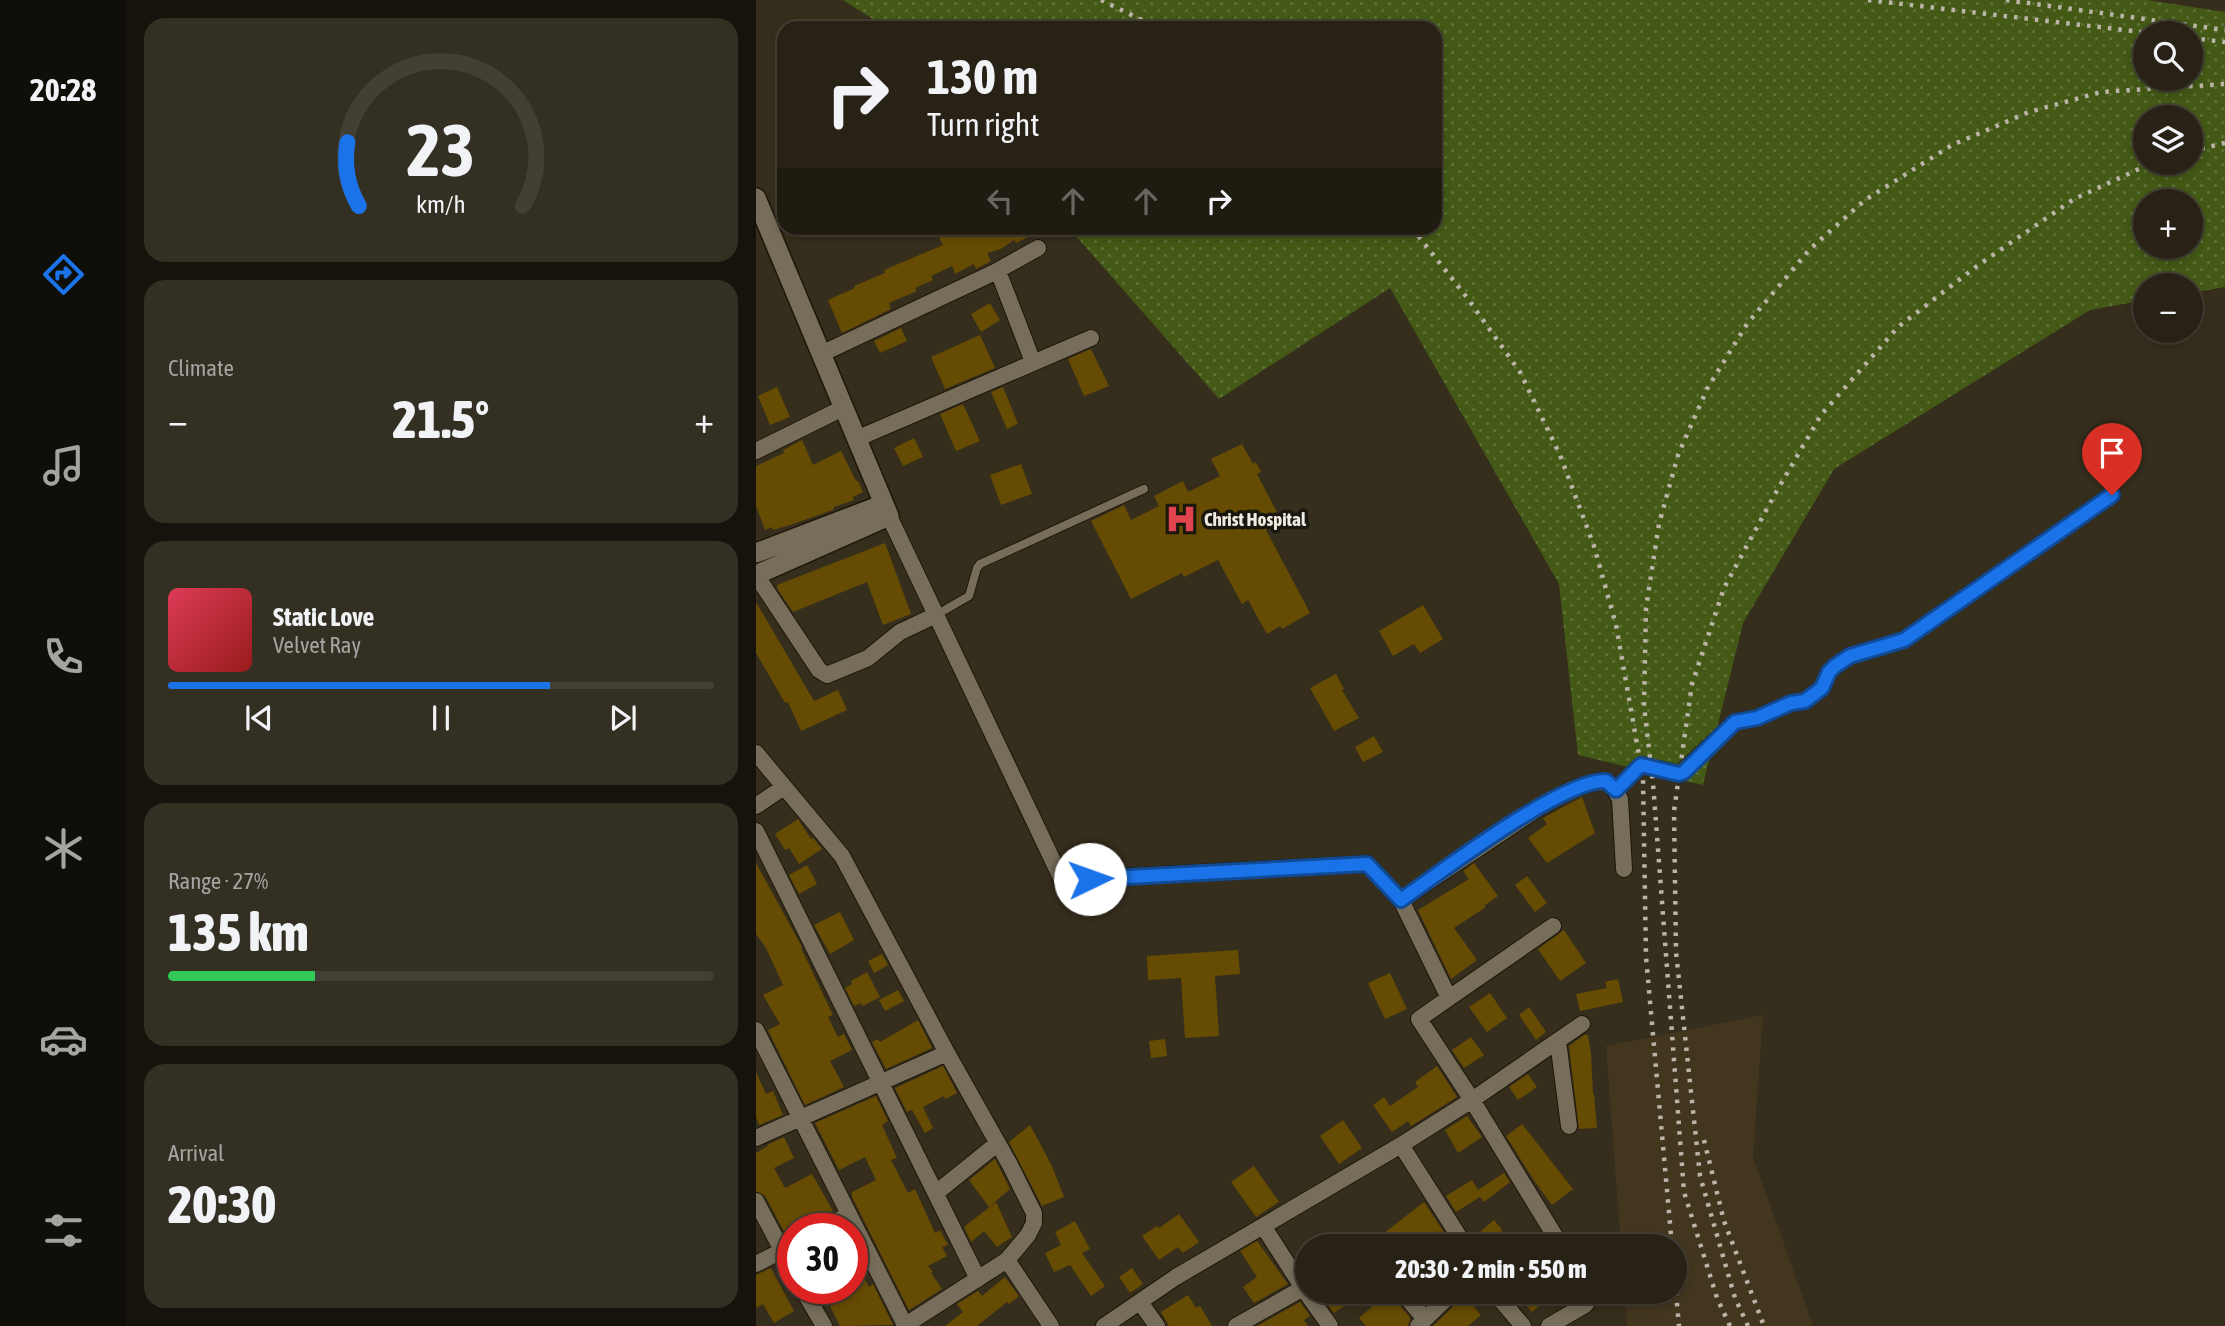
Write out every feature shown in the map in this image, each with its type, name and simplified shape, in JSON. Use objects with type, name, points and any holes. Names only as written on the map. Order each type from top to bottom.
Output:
[{"type":"street","points":[[756,198],[886,510],[1062,880],[1367,864],[1401,900],[1449,998]]},
{"type":"street","points":[[821,354],[998,271],[1038,248]]},
{"type":"street","points":[[998,271],[1033,362]]},
{"type":"street","points":[[856,439],[1091,338]]},
{"type":"street","points":[[756,451],[843,408]]},
{"type":"street","points":[[1616,790],[1641,765],[1679,774],[1735,722],[1757,718],[1791,703],[1805,701],[1822,688],[1829,672],[1835,666],[1850,656],[1904,640],[2112,495]]},
{"type":"street","points":[[756,553],[886,510]]},
{"type":"street","points":[[886,510],[756,575],[819,670],[827,675],[868,658],[900,632],[936,615]]},
{"type":"street","points":[[756,753],[842,856],[1034,1213],[1034,1223],[1028,1235],[1007,1260],[904,1326],[868,1253]]},
{"type":"street","points":[[1401,900],[1509,827],[1572,789],[1598,781],[1606,781],[1616,790],[1620,799],[1624,869]]},
{"type":"street","points":[[756,806],[784,787]]},
{"type":"street","points":[[756,831],[978,1279]]},
{"type":"street","points":[[1553,926],[1419,1019],[1554,1234]]},
{"type":"street","points":[[1104,1326],[1176,1278],[1401,1145],[1582,1024]]},
{"type":"street","points":[[756,1030],[848,1213]]},
{"type":"street","points":[[1558,1041],[1569,1126]]},
{"type":"street","points":[[756,1138],[947,1053]]},
{"type":"street","points":[[936,1193],[998,1143]]},
{"type":"street","points":[[1401,1145],[1457,1234]]},
{"type":"street","points":[[756,1201],[777,1233]]},
{"type":"street","points":[[1263,1226],[1295,1272]]},
{"type":"street","points":[[756,1264],[777,1253]]},
{"type":"street","points":[[1007,1260],[1051,1326]]},
{"type":"street","points":[[1236,1326],[1295,1293]]},
{"type":"street","points":[[1140,1302],[1157,1326]]},
{"type":"street","points":[[811,1304],[824,1326]]},
{"type":"street","points":[[1315,1304],[1329,1326]]},
{"type":"street","points":[[1410,1304],[1421,1322],[1440,1304]]},
{"type":"street","points":[[1504,1304],[1523,1326]]},
{"type":"street","points":[[1549,1326],[1586,1304]]},
{"type":"lane","points":[[936,615],[970,596],[977,568],[985,562],[1144,489]]},
{"type":"shaded area","points":[[1763,1015],[1753,1157],[1813,1326],[1627,1326],[1626,1304],[1687,1304],[1687,1234],[1620,1234],[1606,1046]]},
{"type":"green space","points":[[843,0],[2147,0],[2225,12],[2225,287],[2203,291],[2203,273],[2133,273],[2133,302],[2090,310],[1834,469],[1743,623],[1703,785],[1578,755],[1559,584],[1390,288],[1219,399],[1075,235],[1442,235],[1442,21],[876,21]]},
{"type":"building","points":[[946,235],[1030,236],[1016,243],[1014,240],[1001,249],[987,253],[991,261],[976,269],[974,264],[955,274],[952,266],[931,276],[933,280],[915,288],[917,291],[889,303],[891,309],[842,333],[828,300],[885,273],[884,270],[943,245],[939,238]]},
{"type":"building","points":[[990,303],[1000,320],[981,332],[971,314]]},
{"type":"building","points":[[901,328],[907,341],[880,353],[874,341]]},
{"type":"building","points":[[980,335],[995,368],[945,389],[931,357]]},
{"type":"building","points":[[1091,349],[1109,386],[1084,396],[1068,359]]},
{"type":"building","points":[[777,387],[790,417],[770,425],[758,396]]},
{"type":"building","points":[[1003,387],[1018,424],[1007,429],[991,392]]},
{"type":"building","points":[[963,404],[980,441],[956,451],[940,414]]},
{"type":"building","points":[[914,438],[923,457],[903,466],[894,448]]},
{"type":"building","points":[[802,440],[813,465],[841,451],[863,492],[853,497],[854,500],[834,507],[833,510],[773,530],[772,527],[765,530],[756,506],[756,466],[784,453],[783,450]]},
{"type":"building","points":[[1242,444],[1253,464],[1256,462],[1261,472],[1257,474],[1282,522],[1266,530],[1310,613],[1267,634],[1248,600],[1242,604],[1218,560],[1184,577],[1182,573],[1131,599],[1091,521],[1124,505],[1131,520],[1159,506],[1154,496],[1183,481],[1188,492],[1220,476],[1211,459]]},
{"type":"building","points":[[1021,464],[1032,494],[1001,505],[990,475]]},
{"type":"building","points":[[885,543],[911,614],[883,625],[867,582],[793,612],[778,590],[777,585]]},
{"type":"building","points":[[756,602],[814,701],[838,690],[847,710],[801,731],[788,702],[785,703],[756,653]]},
{"type":"building","points":[[1423,605],[1443,639],[1420,653],[1414,644],[1393,656],[1379,631]]},
{"type":"building","points":[[1336,674],[1359,718],[1334,731],[1310,688]]},
{"type":"building","points":[[1374,736],[1383,752],[1363,762],[1355,747]]},
{"type":"building","points":[[1582,797],[1595,833],[1547,863],[1528,838],[1547,824],[1543,818]]},
{"type":"building","points":[[798,819],[811,839],[822,849],[799,864],[789,848],[785,850],[775,834]]},
{"type":"building","points":[[756,863],[802,947],[833,1015],[828,1017],[838,1037],[844,1034],[852,1050],[830,1061],[844,1087],[805,1105],[768,1030],[780,1024],[763,995],[783,985],[766,948],[756,934]]},
{"type":"building","points":[[1474,863],[1498,896],[1454,928],[1477,960],[1451,979],[1418,910],[1469,879],[1463,871]]},
{"type":"building","points":[[807,865],[817,884],[799,894],[789,875]]},
{"type":"building","points":[[1527,876],[1547,903],[1535,912],[1515,885]]},
{"type":"building","points":[[840,912],[854,940],[830,954],[814,925]]},
{"type":"building","points":[[1564,930],[1586,963],[1560,981],[1538,949]]},
{"type":"building","points":[[1238,950],[1240,974],[1215,976],[1219,1036],[1185,1038],[1181,978],[1148,980],[1147,956]]},
{"type":"building","points":[[882,954],[888,965],[874,973],[868,961]]},
{"type":"building","points":[[867,972],[880,997],[863,1006],[861,1003],[854,1006],[845,988],[852,984],[851,981]]},
{"type":"building","points":[[1390,973],[1407,1009],[1385,1019],[1368,983]]},
{"type":"building","points":[[1618,979],[1623,1002],[1580,1011],[1576,994],[1607,988],[1605,982]]},
{"type":"building","points":[[898,990],[904,1001],[885,1011],[879,1000]]},
{"type":"building","points":[[1490,993],[1507,1018],[1487,1032],[1469,1007]]},
{"type":"building","points":[[1529,1007],[1546,1032],[1536,1040],[1519,1015]]},
{"type":"building","points":[[918,1020],[932,1048],[886,1069],[872,1042],[878,1039],[880,1042]]},
{"type":"building","points":[[1588,1035],[1591,1054],[1597,1128],[1579,1129],[1569,1046]]},
{"type":"building","points":[[1471,1037],[1484,1055],[1464,1068],[1452,1050]]},
{"type":"building","points":[[1165,1039],[1167,1056],[1151,1058],[1149,1041]]},
{"type":"building","points":[[943,1066],[957,1093],[945,1099],[944,1096],[923,1107],[933,1128],[925,1133],[912,1110],[907,1112],[895,1088]]},
{"type":"building","points":[[1437,1066],[1457,1097],[1411,1126],[1408,1121],[1392,1132],[1373,1105],[1384,1097],[1390,1106],[1418,1087],[1415,1082]]},
{"type":"building","points":[[756,1072],[766,1094],[773,1091],[783,1115],[759,1125],[756,1117]]},
{"type":"building","points":[[1528,1074],[1537,1087],[1518,1100],[1509,1087]]},
{"type":"building","points":[[876,1096],[888,1121],[882,1125],[897,1158],[891,1160],[908,1193],[915,1189],[935,1233],[940,1230],[948,1245],[942,1247],[947,1256],[928,1266],[942,1289],[909,1310],[868,1229],[868,1213],[860,1213],[852,1197],[852,1192],[876,1180],[865,1157],[839,1170],[815,1123]]},
{"type":"building","points":[[1467,1116],[1482,1137],[1458,1153],[1445,1130]]},
{"type":"building","points":[[1343,1120],[1362,1148],[1339,1164],[1320,1136]]},
{"type":"building","points":[[1522,1124],[1573,1189],[1552,1205],[1506,1136]]},
{"type":"building","points":[[1030,1125],[1052,1166],[1064,1197],[1042,1206],[1009,1142]]},
{"type":"building","points":[[784,1137],[794,1158],[774,1168],[785,1188],[812,1174],[833,1211],[777,1213],[777,1218],[765,1196],[756,1191],[756,1153]]},
{"type":"building","points":[[995,1159],[1010,1189],[989,1207],[969,1180]]},
{"type":"building","points":[[1254,1166],[1279,1202],[1256,1217],[1231,1182]]},
{"type":"building","points":[[1504,1173],[1510,1182],[1484,1202],[1480,1197],[1456,1212],[1446,1196],[1472,1180],[1478,1190]]},
{"type":"building","points":[[996,1202],[1012,1237],[997,1247],[984,1231],[971,1242],[964,1227]]},
{"type":"building","points":[[1424,1202],[1445,1234],[1383,1234]]},
{"type":"building","points":[[1179,1214],[1199,1242],[1183,1253],[1178,1247],[1159,1260],[1142,1236]]},
{"type":"building","points":[[1494,1220],[1503,1231],[1500,1232],[1501,1234],[1478,1234]]},
{"type":"building","points":[[1075,1221],[1090,1249],[1082,1253],[1105,1286],[1091,1296],[1070,1265],[1054,1272],[1045,1253],[1061,1245],[1055,1232]]},
{"type":"building","points":[[1257,1241],[1288,1284],[1254,1303],[1243,1287],[1257,1277],[1240,1251]]},
{"type":"building","points":[[771,1268],[777,1279],[777,1304],[790,1304],[794,1311],[774,1323],[763,1304],[756,1308],[756,1275]]},
{"type":"building","points":[[1132,1268],[1143,1284],[1130,1293],[1119,1277]]},
{"type":"building","points":[[1005,1277],[1019,1296],[977,1326],[945,1326],[963,1312],[957,1304],[978,1291],[982,1296]]},
{"type":"building","points":[[873,1284],[893,1325],[840,1326],[830,1306],[868,1304],[868,1285],[869,1287]]},
{"type":"building","points":[[1188,1295],[1196,1308],[1200,1306],[1212,1326],[1169,1326],[1161,1312]]},
{"type":"building","points":[[1296,1304],[1301,1304],[1310,1316],[1304,1320],[1308,1326],[1257,1326]]},
{"type":"building","points":[[1327,1304],[1347,1304],[1334,1313]]},
{"type":"building","points":[[1375,1304],[1398,1304],[1410,1320],[1408,1326],[1366,1326],[1359,1318]]},
{"type":"building","points":[[1456,1304],[1472,1304],[1481,1315],[1468,1326],[1433,1326]]},
{"type":"building","points":[[1526,1304],[1542,1304],[1532,1312]]},
{"type":"railway","points":[[1101,0],[1144,21]]},
{"type":"railway","points":[[1868,0],[2133,31]]},
{"type":"railway","points":[[2006,0],[2225,30]]},
{"type":"railway","points":[[2203,39],[2225,42]]},
{"type":"railway","points":[[1730,1326],[1717,1298],[1684,1192],[1653,783],[1644,706],[1646,608],[1659,524],[1678,455],[1707,389],[1747,324],[1810,249],[1865,200],[1952,145],[2029,112],[2101,92],[2225,84]]},
{"type":"railway","points":[[2203,148],[2225,143]]},
{"type":"railway","points":[[1748,1326],[1735,1298],[1700,1176],[1676,952],[1674,811],[1692,684],[1724,588],[1821,415],[1898,327],[1977,266],[2074,199],[2133,172]]},
{"type":"railway","points":[[1418,235],[1520,372],[1560,455],[1594,546],[1616,625],[1643,778],[1646,957],[1671,1234]]},
{"type":"railway","points":[[1704,1140],[1724,1221],[1764,1326]]},
{"type":"railway","points":[[1677,1304],[1679,1326]]},
{"type":"place","name":"Christ Hospital","points":[[1181,519]]},
{"type":"route","points":[[1090,879],[1367,864],[1401,900],[1537,808],[1572,789],[1606,781],[1616,790],[1641,765],[1679,774],[1684,772],[1735,722],[1757,718],[1791,703],[1805,701],[1822,688],[1829,672],[1835,666],[1850,656],[1904,640],[2112,495]]}]
